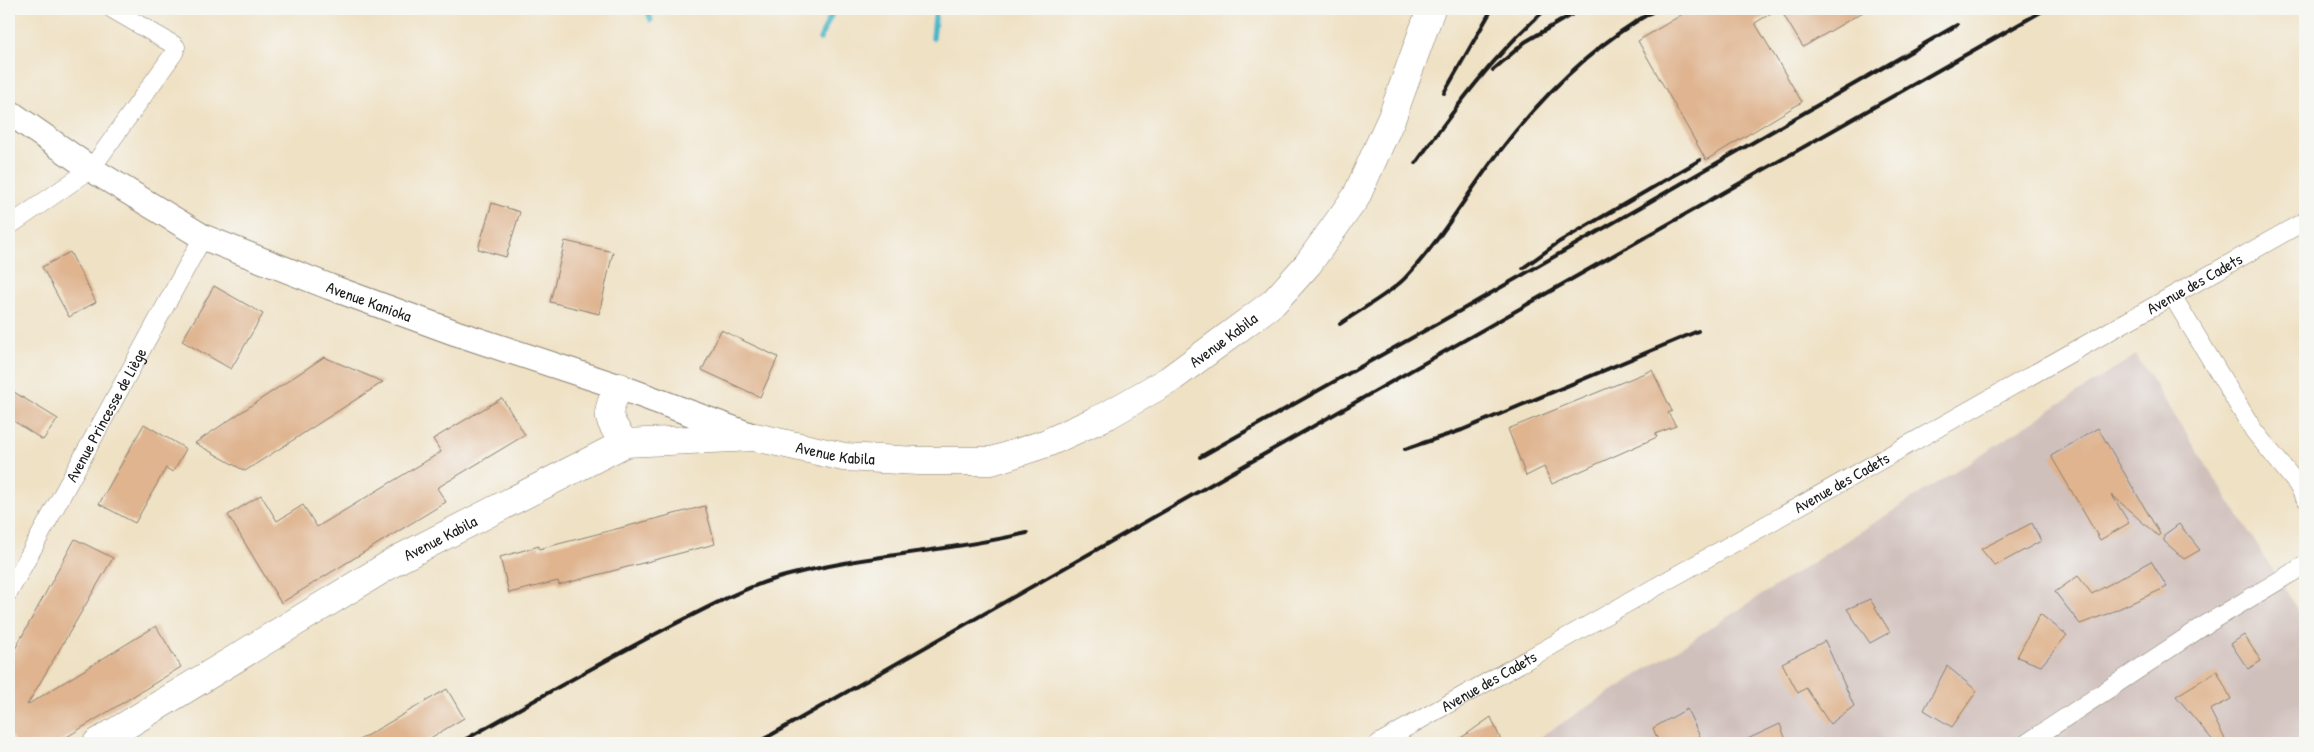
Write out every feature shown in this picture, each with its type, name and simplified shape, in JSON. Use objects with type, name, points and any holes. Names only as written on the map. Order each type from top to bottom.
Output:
[{"type":"highway","name":"Avenue Kabila","points":[[97,743],[400,559],[624,443],[755,437],[844,457],[918,462],[992,460],[1047,443],[1108,415],[1169,380],[1274,302],[1308,264],[1356,197],[1392,117],[1431,9]]},
{"type":"highway","points":[[620,388],[612,399],[608,415],[610,424],[624,443]]},
{"type":"street","points":[[9,226],[91,170],[174,53],[176,47],[112,9]]},
{"type":"street","name":"Avenue Kanioka","points":[[9,112],[91,170],[203,237],[330,288],[620,388],[755,437]]},
{"type":"street","name":"Avenue des Cadets","points":[[1379,743],[2305,221]]},
{"type":"street","name":"Avenue Princesse de Liège","points":[[9,592],[203,237]]},
{"type":"street","points":[[2173,297],[2254,431],[2297,484],[2305,498]]},
{"type":"street","points":[[2027,743],[2205,625],[2305,565]]},
{"type":"shaded area","points":[[2136,355],[2305,620],[2305,743],[1531,743]]},
{"type":"building","points":[[1691,9],[1778,9],[1755,23],[1802,102],[1706,160],[1638,41]]},
{"type":"building","points":[[1780,9],[1868,9],[1803,47]]},
{"type":"building","points":[[492,203],[520,212],[506,257],[478,249]]},
{"type":"building","points":[[565,241],[613,252],[599,314],[550,302]]},
{"type":"building","points":[[70,252],[96,302],[69,317],[42,267]]},
{"type":"building","points":[[214,286],[263,314],[231,369],[182,341]]},
{"type":"building","points":[[721,330],[778,357],[760,397],[702,370]]},
{"type":"building","points":[[324,357],[383,382],[245,471],[195,443]]},
{"type":"building","points":[[1652,370],[1672,411],[1668,413],[1676,426],[1655,434],[1657,437],[1552,484],[1544,467],[1526,476],[1508,429]]},
{"type":"building","points":[[9,389],[58,419],[43,440],[9,418]]},
{"type":"building","points":[[502,398],[525,435],[437,488],[446,502],[281,603],[228,515],[261,495],[277,521],[303,505],[317,527],[441,452],[433,439]]},
{"type":"building","points":[[144,424],[186,449],[173,472],[166,468],[135,523],[99,504]]},
{"type":"building","points":[[2098,428],[2160,534],[2158,536],[2112,495],[2129,523],[2100,540],[2051,456]]},
{"type":"building","points":[[705,506],[715,544],[559,585],[558,581],[509,593],[500,557],[539,546],[539,549]]},
{"type":"building","points":[[2032,523],[2041,541],[1995,566],[1981,549]]},
{"type":"building","points":[[2179,524],[2200,550],[2184,559],[2164,541],[2164,535]]},
{"type":"building","points":[[75,539],[113,558],[27,705],[156,626],[181,667],[57,743],[15,743],[10,734],[9,736],[9,660]]},
{"type":"building","points":[[2151,561],[2167,587],[2080,624],[2055,592],[2078,576],[2092,594]]},
{"type":"building","points":[[1870,599],[1890,632],[1870,643],[1847,609]]},
{"type":"building","points":[[2040,614],[2067,635],[2041,666],[2017,657]]},
{"type":"building","points":[[2244,635],[2261,661],[2248,669],[2231,644]]},
{"type":"building","points":[[1825,641],[1854,706],[1830,724],[1806,688],[1798,693],[1782,663]]},
{"type":"building","points":[[1947,666],[1977,691],[1952,727],[1924,710]]},
{"type":"building","points":[[2217,671],[2231,699],[2210,710],[2227,743],[2215,743],[2176,696]]},
{"type":"building","points":[[447,689],[464,718],[422,743],[354,743]]},
{"type":"building","points":[[1687,709],[1703,743],[1659,743],[1653,728]]},
{"type":"building","points":[[1491,717],[1502,743],[1454,743]]},
{"type":"building","points":[[1780,724],[1787,743],[1739,743]]},
{"type":"waterway","points":[[647,9],[651,20]]},
{"type":"waterway","points":[[820,39],[834,9]]},
{"type":"waterway","points":[[933,38],[936,9]]},
{"type":"railway","points":[[1444,93],[1492,9]]},
{"type":"railway","points":[[1416,163],[1461,102],[1493,63],[1527,26],[1546,9]]},
{"type":"railway","points":[[1493,70],[1525,42],[1581,9]]},
{"type":"railway","points":[[1340,324],[1399,284],[1418,264],[1496,156],[1530,114],[1569,74],[1611,39],[1657,9]]},
{"type":"railway","points":[[757,743],[2046,9]]},
{"type":"railway","points":[[1200,457],[1465,308],[1957,25]]},
{"type":"railway","points":[[1523,268],[1559,242],[1700,160]]},
{"type":"railway","points":[[1405,449],[1462,430],[1698,331]]},
{"type":"railway","points":[[459,743],[644,640],[720,601],[759,584],[834,565],[995,540],[1027,533]]}]
